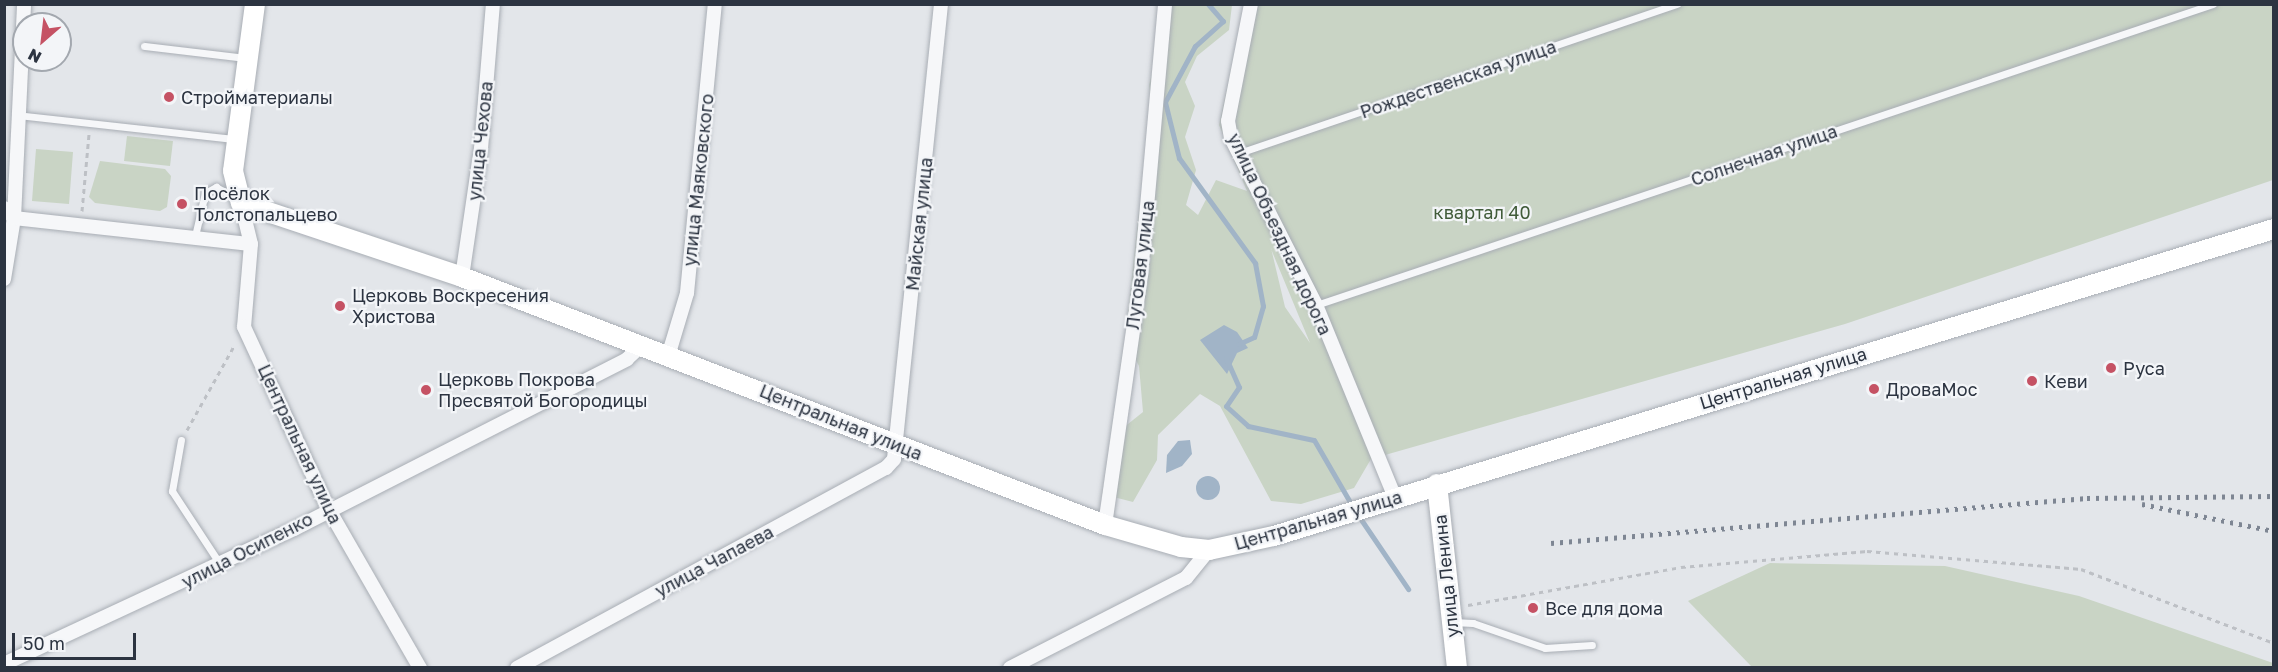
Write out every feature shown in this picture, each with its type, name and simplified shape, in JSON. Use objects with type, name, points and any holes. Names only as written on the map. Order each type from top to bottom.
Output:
[{"type":"street","points":[[4,279],[24,4]]},
{"type":"street","name":"Центральная улица","points":[[255,4],[232,171],[251,244],[244,327],[328,508],[420,668]]},
{"type":"street","name":"улица Чехова","points":[[462,277],[481,149],[493,4]]},
{"type":"street","name":"улица Маяковского","points":[[669,353],[687,293],[715,4]]},
{"type":"street","name":"Майская улица","points":[[898,444],[941,4]]},
{"type":"street","name":"Луговая улица","points":[[1105,525],[1141,274],[1165,4]]},
{"type":"street","name":"улица Объездная дорога","points":[[1251,4],[1228,121],[1239,153],[1316,305],[1395,498]]},
{"type":"street","name":"Центральная улица","points":[[241,203],[462,277],[669,353],[1105,525],[1165,544],[1209,550],[1395,498],[2274,229]]},
{"type":"street","points":[[9,213],[81,225],[251,244]]},
{"type":"street","name":"улица Осипенко","points":[[4,664],[220,564],[627,359],[643,344]]},
{"type":"street","name":"улица Чапаева","points":[[517,668],[886,468],[898,444]]},
{"type":"street","name":"улица Ленина","points":[[1437,484],[1449,615],[1457,668]]},
{"type":"street","points":[[1011,668],[1186,578],[1209,550]]},
{"type":"lane","name":"Рождественская улица","points":[[1239,153],[1677,4]]},
{"type":"lane","name":"Солнечная улица","points":[[1316,305],[2213,4]]},
{"type":"lane","points":[[144,46],[249,59]]},
{"type":"lane","points":[[17,116],[237,139]]},
{"type":"lane","points":[[195,236],[200,201],[211,188],[228,191],[241,203]]},
{"type":"lane","points":[[181,440],[172,491],[220,564]]},
{"type":"lane","points":[[1449,615],[1534,646],[1592,645]]},
{"type":"path","points":[[81,225],[89,123]]},
{"type":"path","points":[[181,440],[244,327]]},
{"type":"path","points":[[1449,615],[1682,567],[1867,551],[2081,569],[2274,643]]},
{"type":"green space","name":"квартал 40","points":[[1170,5],[1232,5],[1229,30],[1197,56],[1185,82],[1195,106],[1185,137],[1196,170],[1186,205],[1198,215],[1216,180],[1247,191],[1219,125],[1245,5],[2273,5],[2273,180],[1845,324],[1371,459],[1354,488],[1301,504],[1271,501],[1220,406],[1200,394],[1158,435],[1157,460],[1133,502],[1102,494],[1113,436],[1143,412],[1139,366],[1125,339],[1139,211],[1158,151],[1149,85]],"holes":[[[1272,250],[1310,343],[1285,307]]]},
{"type":"green space","points":[[127,136],[173,141],[170,166],[124,161]]},
{"type":"green space","points":[[36,149],[73,152],[69,204],[32,201]]},
{"type":"green space","points":[[100,161],[165,169],[171,176],[167,207],[160,211],[95,203],[89,197]]},
{"type":"green space","points":[[1770,563],[1945,566],[2079,596],[2273,663],[2273,667],[1752,667],[1688,601]]},
{"type":"water","points":[[1224,325],[1237,332],[1248,348],[1237,353],[1227,374],[1200,340]]},
{"type":"water","points":[[1190,440],[1192,454],[1182,466],[1166,473],[1167,455],[1178,441]]},
{"type":"water","points":[[1208,476],[1213,477],[1219,483],[1219,493],[1213,499],[1208,500],[1203,499],[1197,493],[1196,488],[1197,483],[1203,477]]},
{"type":"waterway","points":[[1208,4],[1223,21],[1195,46],[1165,102],[1179,158],[1255,263],[1263,306],[1254,337],[1238,344]]},
{"type":"waterway","points":[[1226,358],[1239,387],[1226,406],[1248,426],[1314,440],[1350,502]]},
{"type":"waterway","points":[[1360,518],[1408,589]]},
{"type":"railway","points":[[1551,543],[2087,498],[2274,496]]},
{"type":"railway","points":[[2142,504],[2274,531]]},
{"type":"place","name":"Стройматериалы","points":[[169,97]]},
{"type":"place","name":"Посёлок Толстопальцево","points":[[182,204]]},
{"type":"place","name":"Церковь Воскресения Христова","points":[[340,306]]},
{"type":"place","name":"Руса","points":[[2111,368]]},
{"type":"place","name":"Кеви","points":[[2032,381]]},
{"type":"place","name":"ДроваМос","points":[[1874,389]]},
{"type":"place","name":"Церковь Покрова Пресвятой Богородицы","points":[[426,390]]},
{"type":"place","name":"Все для дома","points":[[1533,608]]}]
